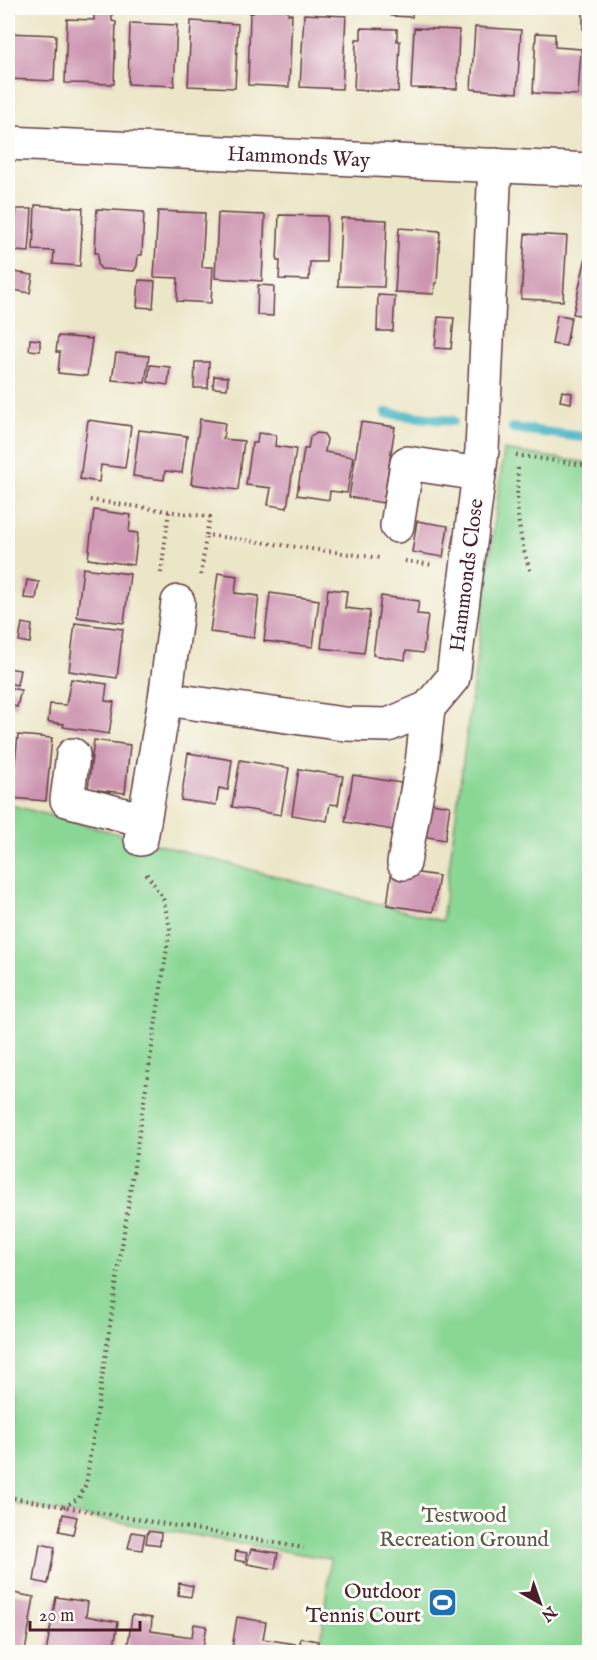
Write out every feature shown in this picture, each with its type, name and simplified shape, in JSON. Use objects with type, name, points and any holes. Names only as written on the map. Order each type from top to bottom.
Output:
[{"type":"street","name":"Hammonds Way","points":[[8,143],[590,170]]},
{"type":"street","name":"Hammonds Close","points":[[165,699],[344,724],[388,725],[428,708],[453,678],[480,462],[495,165]]},
{"type":"street","points":[[397,526],[407,463],[480,462]]},
{"type":"street","points":[[73,755],[67,800],[142,829],[165,699],[178,602]]},
{"type":"street","points":[[404,863],[422,764],[428,708]]},
{"type":"path","points":[[519,455],[516,506],[521,542],[530,570]]},
{"type":"path","points":[[480,462],[519,455],[590,466]]},
{"type":"path","points":[[90,500],[210,517],[206,535],[384,559]]},
{"type":"path","points":[[396,560],[466,570]]},
{"type":"path","points":[[64,1507],[79,1498],[86,1484],[170,928],[163,898],[144,869],[140,849],[142,829]]},
{"type":"path","points":[[8,1497],[304,1548]]},
{"type":"green space","name":"Testwood Recreation Ground","points":[[504,450],[589,463],[589,1652],[320,1652],[330,1559],[8,1503],[8,804],[442,921]]},
{"type":"building","points":[[253,8],[288,8],[288,14],[292,14],[289,87],[248,85],[250,12],[253,13]]},
{"type":"building","points":[[391,8],[412,8],[412,17],[391,16]]},
{"type":"building","points":[[583,8],[590,8],[590,29],[583,29]]},
{"type":"building","points":[[94,9],[112,9],[112,21],[116,22],[114,84],[65,83],[67,19],[94,20]]},
{"type":"building","points":[[304,14],[346,16],[342,89],[300,87]]},
{"type":"building","points":[[191,21],[238,24],[235,88],[188,86]]},
{"type":"building","points":[[130,23],[177,25],[174,86],[128,84]]},
{"type":"building","points":[[475,27],[521,30],[517,93],[471,89]]},
{"type":"building","points":[[361,28],[397,29],[397,41],[400,41],[398,92],[354,90],[356,39],[361,39]]},
{"type":"building","points":[[414,28],[459,30],[457,89],[411,88]]},
{"type":"building","points":[[8,33],[56,35],[54,81],[8,79]]},
{"type":"building","points":[[536,33],[555,34],[555,47],[581,49],[578,95],[533,93]]},
{"type":"building","points":[[35,205],[83,208],[80,266],[53,264],[54,251],[33,250]]},
{"type":"building","points":[[17,209],[32,209],[29,252],[15,251],[16,243],[8,242],[8,215],[16,216]]},
{"type":"building","points":[[97,209],[144,212],[142,255],[138,255],[134,271],[101,269],[98,265],[98,253],[95,253]]},
{"type":"building","points":[[158,211],[205,213],[202,267],[213,267],[211,303],[177,301],[178,278],[154,277]]},
{"type":"building","points":[[218,213],[265,215],[262,281],[215,278]]},
{"type":"building","points":[[279,215],[327,216],[326,262],[310,262],[309,280],[279,279],[280,261],[277,261]]},
{"type":"building","points":[[341,218],[387,220],[384,287],[338,286]]},
{"type":"building","points":[[399,228],[440,231],[437,283],[435,283],[434,294],[395,292]]},
{"type":"building","points":[[525,234],[567,236],[563,301],[521,299]]},
{"type":"building","points":[[590,244],[590,317],[573,314]]},
{"type":"building","points":[[8,271],[33,275],[30,293],[8,289]]},
{"type":"building","points":[[139,280],[155,281],[153,308],[137,307]]},
{"type":"building","points":[[258,285],[274,286],[273,316],[257,315]]},
{"type":"building","points":[[378,295],[395,296],[393,331],[377,331]]},
{"type":"building","points":[[557,315],[571,317],[566,346],[552,344]]},
{"type":"building","points":[[438,317],[454,318],[451,349],[435,348]]},
{"type":"building","points":[[58,336],[92,339],[87,376],[58,373],[60,352],[56,352]]},
{"type":"building","points":[[30,339],[40,340],[40,351],[29,350]]},
{"type":"building","points":[[116,353],[149,356],[145,383],[112,380]]},
{"type":"building","points":[[195,362],[209,362],[208,388],[194,388]]},
{"type":"building","points":[[150,365],[170,367],[168,385],[148,382]]},
{"type":"building","points":[[214,376],[228,377],[227,389],[213,388]]},
{"type":"building","points":[[562,391],[572,393],[571,403],[560,401]]},
{"type":"building","points":[[200,419],[225,423],[223,439],[244,441],[238,490],[191,484]]},
{"type":"building","points":[[88,420],[131,426],[125,468],[101,465],[99,482],[80,479]]},
{"type":"building","points":[[361,422],[395,427],[383,503],[349,497]]},
{"type":"building","points":[[139,430],[187,436],[182,473],[165,471],[164,480],[133,476]]},
{"type":"building","points":[[258,433],[276,435],[275,446],[296,449],[287,508],[268,505],[271,488],[246,485],[252,443],[257,443]]},
{"type":"building","points":[[317,433],[324,434],[327,439],[325,452],[353,457],[347,493],[330,491],[329,500],[297,495],[304,449],[308,449],[310,437]]},
{"type":"building","points":[[94,510],[131,515],[129,532],[138,533],[134,565],[88,559]]},
{"type":"building","points":[[417,521],[448,526],[443,557],[412,552]]},
{"type":"building","points":[[83,568],[130,574],[124,623],[77,617]]},
{"type":"building","points":[[218,573],[237,576],[235,593],[259,596],[254,638],[210,632]]},
{"type":"building","points":[[27,580],[39,582],[36,599],[24,598]]},
{"type":"building","points":[[328,589],[347,591],[345,608],[370,611],[364,653],[321,648]]},
{"type":"building","points":[[270,593],[319,600],[313,647],[264,641]]},
{"type":"building","points":[[381,596],[419,601],[417,614],[428,615],[423,653],[406,651],[405,660],[373,655]]},
{"type":"building","points":[[22,623],[32,625],[30,643],[19,641]]},
{"type":"building","points":[[75,623],[123,629],[117,678],[69,671]]},
{"type":"building","points":[[8,668],[20,670],[17,685],[8,683]]},
{"type":"building","points":[[71,679],[107,684],[105,701],[114,702],[109,734],[63,727],[64,724],[48,722],[50,704],[66,705]]},
{"type":"building","points":[[9,688],[21,690],[17,707],[8,705]]},
{"type":"building","points":[[18,735],[52,738],[46,801],[11,798]]},
{"type":"building","points":[[94,740],[130,745],[125,793],[88,789]]},
{"type":"building","points":[[188,753],[232,760],[228,790],[219,788],[216,805],[181,800]]},
{"type":"building","points":[[240,760],[289,768],[281,815],[232,807]]},
{"type":"building","points":[[299,769],[343,776],[338,805],[330,804],[327,821],[292,815]]},
{"type":"building","points":[[353,775],[401,783],[393,830],[345,822]]},
{"type":"building","points":[[420,801],[450,806],[445,840],[416,835]]},
{"type":"building","points":[[392,869],[439,876],[433,912],[387,905]]},
{"type":"building","points":[[63,1514],[77,1517],[73,1534],[59,1531]]},
{"type":"building","points":[[148,1531],[161,1533],[160,1545],[146,1543]]},
{"type":"building","points":[[132,1532],[145,1534],[142,1550],[128,1548]]},
{"type":"building","points":[[40,1544],[55,1547],[48,1584],[34,1581]]},
{"type":"building","points":[[251,1549],[278,1553],[275,1569],[247,1564]]},
{"type":"building","points":[[236,1551],[247,1553],[245,1562],[235,1560]]},
{"type":"building","points":[[179,1583],[193,1586],[191,1597],[178,1595]]},
{"type":"building","points":[[8,1592],[34,1597],[25,1652],[8,1652]]},
{"type":"building","points":[[56,1597],[88,1602],[86,1616],[118,1622],[113,1652],[46,1652]]},
{"type":"building","points":[[132,1615],[152,1618],[151,1631],[192,1637],[194,1624],[207,1626],[203,1647],[215,1649],[214,1652],[127,1652]]},
{"type":"building","points":[[237,1617],[266,1622],[263,1639],[295,1644],[294,1652],[228,1652],[229,1647],[232,1648]]},
{"type":"building","points":[[301,1638],[318,1641],[316,1652],[298,1652]]},
{"type":"waterway","points":[[386,413],[453,421]]},
{"type":"waterway","points":[[513,428],[590,438]]},
{"type":"place","name":"Outdoor Tennis Court","points":[[442,1603]]}]
